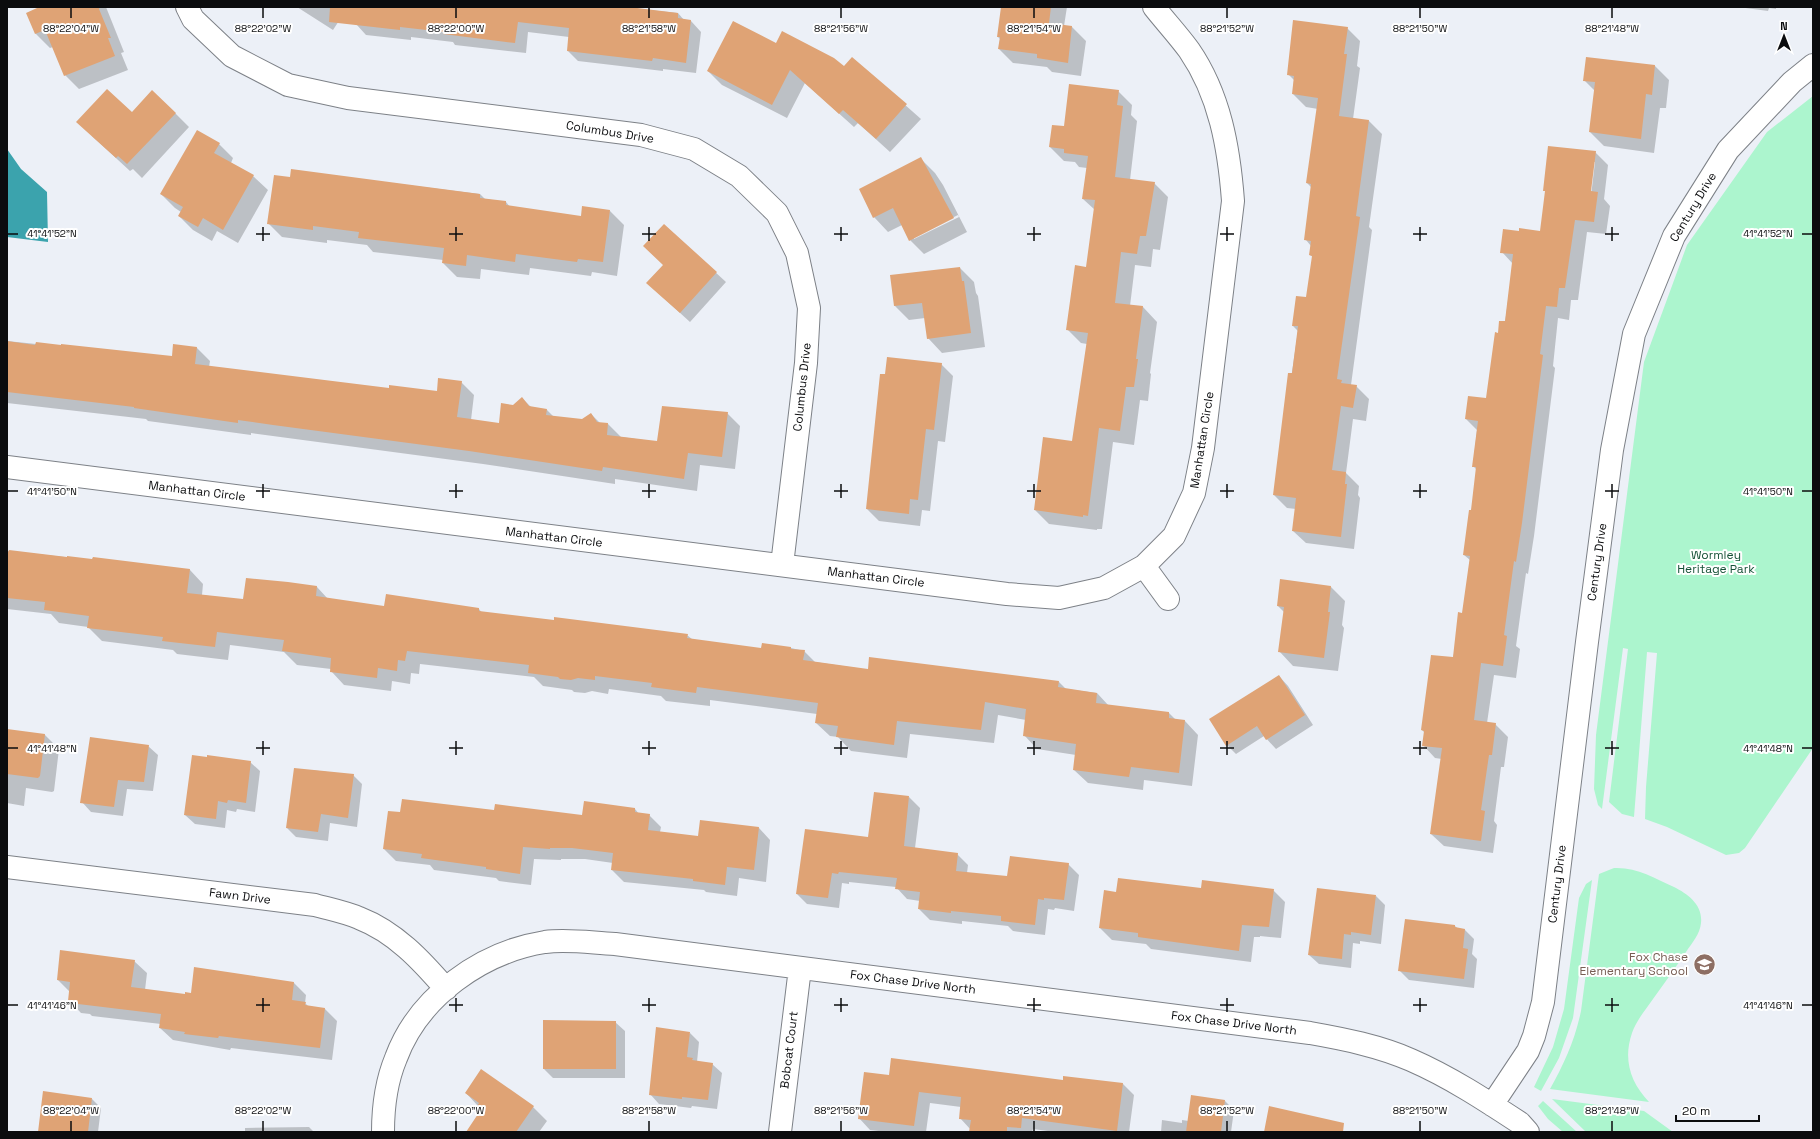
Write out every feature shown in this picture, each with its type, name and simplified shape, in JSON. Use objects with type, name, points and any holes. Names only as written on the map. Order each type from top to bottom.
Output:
[{"type":"street","name":"Columbus Drive","points":[[188,7],[193,19],[232,56],[288,85],[348,98],[642,135],[694,149],[739,176],[777,213],[797,253],[809,308],[806,363],[782,565]]},
{"type":"street","name":"Manhattan Circle","points":[[7,467],[1007,594],[1059,598],[1104,588],[1144,566],[1174,536],[1194,493],[1203,448],[1233,201],[1231,170],[1225,133],[1212,92],[1189,50],[1154,7]]},
{"type":"street","name":"Century Drive","points":[[1492,1105],[1528,1051],[1544,1002],[1587,642],[1612,450],[1634,334],[1674,236],[1728,150],[1792,82],[1813,65]]},
{"type":"street","points":[[1144,566],[1168,600]]},
{"type":"street","name":"Fawn Drive","points":[[7,867],[315,905],[359,918],[400,940],[426,965],[446,989]]},
{"type":"street","name":"Fox Chase Drive North","points":[[383,1132],[386,1091],[397,1054],[411,1029],[422,1014],[446,989],[485,961],[506,952],[547,942],[571,941],[615,944],[1302,1032],[1362,1043],[1410,1059],[1454,1080],[1520,1124],[1528,1132]]},
{"type":"street","name":"Bobcat Court","points":[[780,1132],[782,1104],[800,968]]},
{"type":"green space","name":"Wormley Heritage Park","points":[[1813,96],[1813,748],[1745,848],[1739,853],[1726,855],[1667,827],[1645,819],[1646,787],[1657,653],[1647,652],[1634,817],[1622,814],[1609,802],[1628,649],[1623,648],[1602,809],[1598,805],[1594,789],[1596,735],[1644,362],[1687,245],[1767,132]]},
{"type":"green space","points":[[1614,868],[1638,871],[1679,890],[1694,901],[1700,911],[1701,917],[1699,931],[1695,938],[1670,976],[1641,1015],[1629,1043],[1628,1061],[1630,1070],[1637,1086],[1649,1102],[1550,1089],[1560,1070],[1576,1032],[1581,1011],[1599,874]]},
{"type":"green space","points":[[1592,880],[1573,1018],[1559,1058],[1541,1091],[1534,1087],[1553,1047],[1564,1009],[1579,898],[1586,884]]},
{"type":"green space","points":[[1552,1099],[1644,1111],[1673,1132],[1586,1132]]},
{"type":"green space","points":[[1543,1101],[1577,1132],[1563,1132],[1548,1119],[1538,1106]]},
{"type":"water","points":[[7,149],[21,169],[47,192],[48,242],[7,237]]},
{"type":"building","points":[[36,7],[100,7],[99,9],[111,38],[108,38],[115,56],[64,76],[45,30],[35,34],[26,13],[37,8]]},
{"type":"building","points":[[330,7],[629,7],[678,13],[678,18],[691,20],[686,63],[653,58],[652,61],[567,51],[569,28],[518,22],[515,43],[400,27],[400,30],[329,22]]},
{"type":"building","points":[[1001,7],[1051,7],[1049,23],[1072,26],[1068,63],[1037,58],[1037,54],[998,49],[1000,37],[997,37]]},
{"type":"building","points":[[1293,20],[1348,27],[1344,54],[1347,54],[1339,116],[1369,120],[1356,216],[1360,217],[1337,379],[1342,380],[1341,383],[1357,385],[1353,408],[1341,406],[1332,470],[1346,472],[1345,484],[1347,484],[1341,537],[1292,531],[1296,498],[1273,495],[1288,373],[1292,373],[1298,326],[1292,326],[1296,296],[1306,297],[1312,256],[1309,255],[1311,241],[1304,240],[1311,184],[1306,183],[1318,98],[1292,94],[1294,76],[1287,75]]},
{"type":"building","points":[[733,21],[776,43],[782,31],[834,58],[844,66],[852,57],[907,104],[876,139],[843,110],[839,114],[790,70],[772,105],[707,71]]},
{"type":"building","points":[[1586,57],[1655,65],[1652,95],[1646,94],[1641,139],[1589,132],[1595,82],[1583,81]]},
{"type":"building","points":[[1069,84],[1119,90],[1117,105],[1123,106],[1115,177],[1155,182],[1146,236],[1140,236],[1137,254],[1121,252],[1115,303],[1143,306],[1134,387],[1126,387],[1120,431],[1099,428],[1088,516],[1083,515],[1083,517],[1034,510],[1043,437],[1072,441],[1088,333],[1066,330],[1075,265],[1086,267],[1095,200],[1082,199],[1088,156],[1064,153],[1064,149],[1049,147],[1052,125],[1064,126]]},
{"type":"building","points":[[107,89],[132,112],[152,90],[176,113],[127,164],[118,156],[116,158],[76,122]]},
{"type":"building","points":[[197,130],[220,143],[214,153],[254,175],[223,230],[203,218],[198,227],[178,216],[183,207],[160,194]]},
{"type":"building","points":[[1548,146],[1596,151],[1591,191],[1598,192],[1594,222],[1575,220],[1565,288],[1559,288],[1557,307],[1546,306],[1540,354],[1543,355],[1522,523],[1516,562],[1514,561],[1504,635],[1507,636],[1503,666],[1481,663],[1474,720],[1496,723],[1492,755],[1489,755],[1481,810],[1485,811],[1481,841],[1430,834],[1442,748],[1422,746],[1424,731],[1421,730],[1431,655],[1453,657],[1458,612],[1462,613],[1470,556],[1463,555],[1469,510],[1471,510],[1476,467],[1472,467],[1478,421],[1465,419],[1468,396],[1486,398],[1495,332],[1498,333],[1499,321],[1505,321],[1513,254],[1500,253],[1503,229],[1519,231],[1519,228],[1540,231],[1545,191],[1543,191]]},
{"type":"building","points":[[921,157],[954,218],[909,241],[893,208],[873,218],[859,189]]},
{"type":"building","points":[[291,169],[480,194],[480,198],[506,201],[506,205],[581,216],[582,206],[610,210],[603,262],[578,259],[577,262],[516,254],[515,262],[467,255],[466,266],[442,263],[444,248],[358,238],[359,232],[313,226],[313,230],[267,224],[274,175],[290,177]]},
{"type":"building","points":[[664,224],[717,272],[680,313],[646,283],[663,265],[643,246]]},
{"type":"building","points":[[960,267],[962,281],[964,281],[971,333],[927,339],[922,303],[894,306],[890,275]]},
{"type":"building","points":[[7,341],[35,345],[36,342],[61,344],[172,356],[173,344],[197,347],[195,364],[389,388],[389,385],[437,391],[438,378],[462,381],[457,417],[499,423],[501,403],[513,405],[522,397],[529,406],[547,409],[546,415],[582,419],[591,413],[597,422],[608,423],[607,435],[657,441],[662,406],[728,412],[722,457],[688,453],[684,479],[603,467],[602,471],[469,451],[238,420],[238,423],[134,407],[7,392]]},
{"type":"building","points":[[887,357],[942,363],[934,430],[926,429],[918,500],[910,499],[909,514],[866,509],[880,374],[885,374]]},
{"type":"building","points":[[9,550],[67,557],[92,559],[93,557],[190,569],[187,593],[243,599],[246,578],[288,582],[317,586],[316,596],[384,606],[386,594],[479,608],[479,611],[554,620],[554,617],[688,634],[687,638],[761,648],[762,643],[791,647],[791,649],[805,650],[803,660],[868,669],[869,657],[1059,681],[1058,687],[1097,693],[1096,703],[1169,712],[1169,718],[1185,720],[1179,773],[1131,767],[1129,777],[1073,770],[1076,744],[1023,736],[1026,709],[985,702],[981,730],[897,721],[894,745],[836,737],[838,726],[815,723],[818,703],[697,687],[696,693],[651,687],[652,683],[595,676],[595,680],[578,678],[571,680],[560,679],[558,677],[528,673],[529,665],[407,651],[405,661],[398,660],[397,671],[378,668],[377,678],[330,672],[331,658],[282,651],[284,640],[217,632],[215,647],[162,641],[163,637],[87,628],[89,616],[44,610],[45,602],[7,598],[7,554]]},
{"type":"building","points":[[1280,579],[1331,586],[1328,612],[1330,612],[1324,658],[1278,652],[1284,607],[1277,606]]},
{"type":"building","points":[[1279,675],[1305,715],[1266,740],[1257,726],[1226,746],[1209,719]]},
{"type":"building","points":[[7,729],[45,734],[40,776],[38,778],[7,774]]},
{"type":"building","points":[[90,737],[149,745],[144,782],[118,780],[114,807],[80,803]]},
{"type":"building","points":[[192,755],[207,757],[207,755],[251,761],[246,803],[228,800],[227,803],[218,801],[216,819],[184,815]]},
{"type":"building","points":[[294,768],[354,774],[348,818],[321,814],[318,832],[286,828]]},
{"type":"building","points":[[874,792],[909,796],[904,846],[958,853],[956,871],[1007,876],[1010,856],[1069,863],[1064,900],[1044,898],[1044,900],[1038,899],[1035,925],[1001,921],[1001,916],[951,911],[951,913],[918,909],[920,892],[895,889],[897,878],[839,872],[838,874],[832,873],[828,898],[796,894],[805,829],[868,837]]},
{"type":"building","points":[[402,799],[494,810],[495,804],[582,815],[584,801],[635,808],[635,812],[650,814],[648,830],[698,836],[700,820],[759,827],[754,870],[727,867],[725,885],[693,881],[693,879],[611,870],[613,853],[572,848],[550,849],[523,847],[520,874],[486,869],[486,867],[421,858],[422,854],[383,849],[388,811],[400,812]]},
{"type":"building","points":[[1118,878],[1201,888],[1202,880],[1274,889],[1269,927],[1242,925],[1239,951],[1138,937],[1138,933],[1099,928],[1104,890],[1116,892]]},
{"type":"building","points":[[1317,888],[1376,895],[1371,935],[1351,932],[1351,935],[1344,934],[1342,959],[1308,955]]},
{"type":"building","points":[[1405,919],[1455,925],[1455,927],[1465,929],[1463,948],[1468,949],[1464,979],[1398,971]]},
{"type":"building","points":[[60,950],[135,960],[131,987],[185,994],[185,992],[191,993],[194,967],[294,982],[292,1000],[306,1002],[305,1005],[325,1008],[320,1048],[219,1036],[218,1038],[184,1034],[185,1032],[159,1028],[161,1014],[78,1004],[78,1002],[68,1001],[70,982],[57,980]]},
{"type":"building","points":[[543,1020],[616,1021],[616,1069],[543,1069]]},
{"type":"building","points":[[656,1027],[690,1032],[687,1057],[693,1058],[692,1060],[713,1063],[708,1100],[649,1095]]},
{"type":"building","points":[[891,1058],[1063,1080],[1063,1076],[1123,1083],[1117,1131],[1022,1118],[1021,1128],[1007,1127],[1007,1132],[969,1132],[971,1120],[959,1119],[961,1097],[919,1092],[914,1126],[858,1119],[864,1072],[889,1075]]},
{"type":"building","points":[[481,1069],[534,1106],[516,1132],[466,1132],[478,1114],[474,1111],[479,1103],[465,1093]]},
{"type":"building","points":[[43,1091],[92,1098],[88,1132],[38,1132]]},
{"type":"building","points":[[1191,1095],[1225,1100],[1221,1132],[1186,1132]]},
{"type":"building","points":[[1269,1106],[1344,1123],[1343,1132],[1264,1132]]},
{"type":"place","name":"Fox Chase Elementary School","points":[[1704,964]]}]
